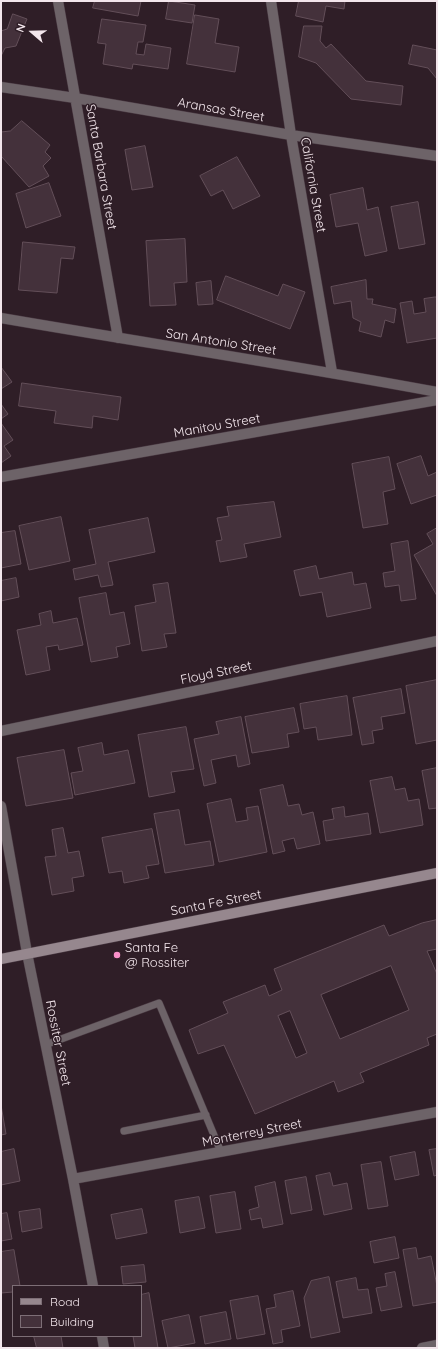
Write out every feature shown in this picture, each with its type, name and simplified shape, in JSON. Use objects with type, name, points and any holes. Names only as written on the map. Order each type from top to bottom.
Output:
[{"type":"main road","name":"Santa Fe Street","points":[[1,958],[437,873]]},
{"type":"street","name":"Santa Barbara Street","points":[[58,1],[118,338]]},
{"type":"street","name":"California Street","points":[[271,1],[291,135],[332,372]]},
{"type":"street","name":"Aransas Street","points":[[1,87],[75,98],[291,135],[437,156]]},
{"type":"street","name":"San Antonio Street","points":[[1,318],[332,372],[437,392]]},
{"type":"street","name":"Manitou Street","points":[[1,478],[437,400]]},
{"type":"street","name":"Floyd Street","points":[[1,731],[437,641]]},
{"type":"street","name":"Rossiter Street","points":[[1,806],[27,954],[93,1285]]},
{"type":"street","name":"Monterrey Street","points":[[72,1179],[437,1112]]},
{"type":"street","points":[[102,1337],[104,1348]]},
{"type":"street","points":[[422,1348],[437,1345]]},
{"type":"lane","points":[[45,1045],[159,1002],[221,1152]]},
{"type":"lane","points":[[124,1132],[206,1115]]},
{"type":"building","points":[[95,1],[141,1],[138,16],[93,8]]},
{"type":"building","points":[[169,1],[195,5],[192,23],[166,19]]},
{"type":"building","points":[[299,1],[345,1],[344,9],[326,6],[323,22],[296,16]]},
{"type":"building","points":[[13,14],[27,19],[16,46],[5,48],[1,56],[1,31],[7,29]]},
{"type":"building","points":[[195,15],[219,19],[215,43],[239,47],[235,72],[187,64]]},
{"type":"building","points":[[102,19],[146,25],[143,42],[138,42],[136,54],[144,55],[146,44],[171,48],[168,69],[133,64],[132,69],[103,64],[106,44],[98,43]]},
{"type":"building","points":[[304,26],[322,26],[320,41],[326,48],[331,44],[366,81],[403,86],[401,105],[351,99],[316,63],[299,57]]},
{"type":"building","points":[[413,45],[437,50],[437,79],[428,68],[409,64]]},
{"type":"building","points":[[22,121],[50,145],[45,152],[51,158],[43,166],[49,176],[29,187],[1,156],[1,132],[10,131]]},
{"type":"building","points":[[145,146],[153,187],[132,190],[125,150]]},
{"type":"building","points":[[237,157],[260,196],[233,209],[223,190],[211,196],[200,176]]},
{"type":"building","points":[[49,183],[61,216],[26,228],[16,194]]},
{"type":"building","points":[[363,188],[367,210],[378,207],[387,251],[365,256],[358,223],[336,227],[330,195]]},
{"type":"building","points":[[418,202],[425,244],[399,249],[391,207]]},
{"type":"building","points":[[185,239],[187,282],[174,283],[176,305],[150,306],[146,241]]},
{"type":"building","points":[[23,242],[75,247],[73,259],[61,258],[57,293],[19,290]]},
{"type":"building","points":[[226,276],[278,296],[283,284],[305,292],[290,329],[217,300]]},
{"type":"building","points":[[366,280],[367,299],[373,299],[372,304],[396,309],[394,323],[385,320],[381,337],[359,331],[361,322],[353,318],[351,301],[334,304],[331,287]]},
{"type":"building","points":[[211,281],[213,304],[198,305],[196,283]]},
{"type":"building","points":[[437,297],[437,338],[407,343],[400,303],[412,301],[414,314],[426,312],[424,299]]},
{"type":"building","points":[[1,367],[12,382],[1,389]]},
{"type":"building","points":[[22,383],[121,397],[118,420],[93,416],[92,428],[54,423],[56,411],[19,406]]},
{"type":"building","points":[[1,404],[8,414],[1,419]]},
{"type":"building","points":[[1,423],[13,440],[4,446],[11,456],[1,463]]},
{"type":"building","points":[[421,456],[428,476],[437,472],[437,495],[411,504],[397,464]]},
{"type":"building","points":[[389,457],[395,489],[383,492],[388,524],[363,528],[352,464]]},
{"type":"building","points":[[274,502],[281,537],[244,544],[247,557],[220,562],[216,541],[222,540],[217,518],[229,516],[227,507]]},
{"type":"building","points":[[61,517],[70,561],[29,570],[19,526]]},
{"type":"building","points":[[148,518],[155,552],[108,562],[113,585],[101,587],[98,575],[75,580],[73,569],[96,564],[89,530]]},
{"type":"building","points":[[437,528],[437,596],[414,555],[433,544],[427,534]]},
{"type":"building","points":[[15,531],[21,564],[1,568],[1,533]]},
{"type":"building","points":[[408,541],[416,599],[401,601],[399,585],[385,587],[383,573],[395,571],[391,544]]},
{"type":"building","points":[[316,566],[319,579],[352,572],[354,585],[366,583],[371,608],[327,617],[322,592],[300,596],[294,571]]},
{"type":"building","points":[[16,578],[19,597],[1,601],[1,581]]},
{"type":"building","points":[[168,583],[176,633],[164,634],[167,647],[142,651],[135,606],[156,602],[153,585]]},
{"type":"building","points":[[106,593],[110,615],[124,612],[130,644],[116,647],[118,657],[91,662],[79,598]]},
{"type":"building","points":[[51,611],[53,623],[77,618],[83,645],[59,650],[58,645],[46,647],[50,670],[26,675],[17,630],[41,625],[39,614]]},
{"type":"building","points":[[437,680],[437,740],[416,744],[406,686]]},
{"type":"building","points":[[401,689],[405,713],[381,717],[383,729],[372,731],[374,743],[362,745],[353,698]]},
{"type":"building","points":[[347,696],[352,735],[318,740],[316,727],[304,729],[300,704]]},
{"type":"building","points":[[294,708],[299,732],[287,734],[289,747],[252,753],[245,717]]},
{"type":"building","points":[[241,717],[250,764],[238,767],[236,755],[211,760],[216,783],[204,786],[194,739],[219,734],[216,722]]},
{"type":"building","points":[[186,727],[194,769],[171,772],[175,792],[149,797],[138,735]]},
{"type":"building","points":[[102,743],[104,755],[128,750],[135,783],[75,795],[71,773],[83,771],[78,748]]},
{"type":"building","points":[[64,750],[73,798],[26,806],[17,758]]},
{"type":"building","points":[[437,768],[437,808],[429,809],[422,771]]},
{"type":"building","points":[[392,777],[395,790],[405,788],[408,801],[419,799],[423,825],[380,833],[370,781]]},
{"type":"building","points":[[283,785],[288,806],[299,804],[302,815],[313,812],[320,844],[297,849],[294,838],[282,841],[285,851],[273,854],[260,790]]},
{"type":"building","points":[[231,799],[236,822],[248,820],[246,808],[258,806],[267,852],[219,862],[207,804]]},
{"type":"building","points":[[344,807],[345,817],[368,813],[371,834],[326,841],[323,821],[334,819],[332,809]]},
{"type":"building","points":[[179,810],[185,845],[210,841],[214,865],[165,873],[154,814]]},
{"type":"building","points":[[63,828],[68,853],[79,851],[84,876],[72,878],[74,891],[52,895],[45,857],[56,856],[52,830]]},
{"type":"building","points":[[152,829],[159,864],[146,866],[149,878],[124,883],[122,871],[109,873],[102,838]]},
{"type":"building","points":[[437,920],[437,949],[427,951],[437,974],[437,1034],[427,1038],[429,1045],[360,1073],[364,1082],[338,1092],[334,1081],[255,1114],[224,1045],[198,1054],[189,1030],[228,1013],[223,1002],[265,985],[269,996],[282,990],[274,969],[384,925],[389,936],[422,923]],"holes":[[[391,966],[409,1010],[340,1039],[321,995]],[[290,1011],[307,1053],[296,1058],[278,1016]]]},
{"type":"building","points":[[1,1105],[6,1134],[1,1135]]},
{"type":"building","points":[[14,1149],[20,1181],[1,1185],[1,1152]]},
{"type":"building","points":[[437,1149],[437,1175],[434,1176],[429,1150]]},
{"type":"building","points":[[415,1152],[419,1175],[395,1180],[390,1157]]},
{"type":"building","points":[[381,1162],[388,1206],[368,1209],[361,1165]]},
{"type":"building","points":[[330,1173],[333,1186],[347,1183],[352,1209],[324,1215],[316,1176]]},
{"type":"building","points":[[306,1177],[312,1210],[291,1214],[285,1181]]},
{"type":"building","points":[[275,1182],[283,1224],[263,1228],[261,1218],[251,1220],[249,1210],[259,1207],[255,1187]]},
{"type":"building","points":[[235,1192],[241,1229],[216,1233],[210,1196]]},
{"type":"building","points":[[199,1197],[205,1228],[180,1233],[175,1201]]},
{"type":"building","points":[[40,1209],[42,1228],[22,1232],[19,1212]]},
{"type":"building","points":[[142,1209],[147,1233],[116,1239],[111,1215]]},
{"type":"building","points":[[7,1213],[12,1239],[1,1241],[1,1214]]},
{"type":"building","points":[[395,1237],[399,1258],[374,1263],[370,1242]]},
{"type":"building","points":[[416,1248],[418,1259],[431,1256],[437,1286],[437,1302],[413,1306],[403,1250]]},
{"type":"building","points":[[14,1250],[20,1285],[12,1285],[12,1292],[1,1293],[1,1252]]},
{"type":"building","points":[[144,1265],[146,1282],[123,1284],[121,1267]]},
{"type":"building","points":[[395,1272],[402,1307],[381,1311],[376,1288],[387,1286],[385,1274]]},
{"type":"building","points":[[329,1277],[340,1332],[311,1338],[304,1298],[311,1281]]},
{"type":"building","points":[[356,1278],[358,1290],[368,1289],[372,1313],[343,1318],[336,1282]]},
{"type":"building","points":[[293,1291],[300,1326],[281,1330],[283,1342],[273,1344],[266,1309],[276,1307],[274,1295]]},
{"type":"building","points":[[149,1293],[158,1348],[135,1348],[133,1337],[142,1337],[142,1295]]},
{"type":"building","points":[[258,1296],[265,1334],[237,1339],[230,1301]]},
{"type":"building","points":[[226,1312],[231,1339],[205,1344],[200,1317]]},
{"type":"building","points":[[189,1315],[195,1343],[168,1348],[162,1321]]},
{"type":"building","points":[[34,1337],[61,1337],[63,1348],[37,1348]]},
{"type":"place","name":"Santa Fe @ Rossiter","points":[[117,955]]}]
